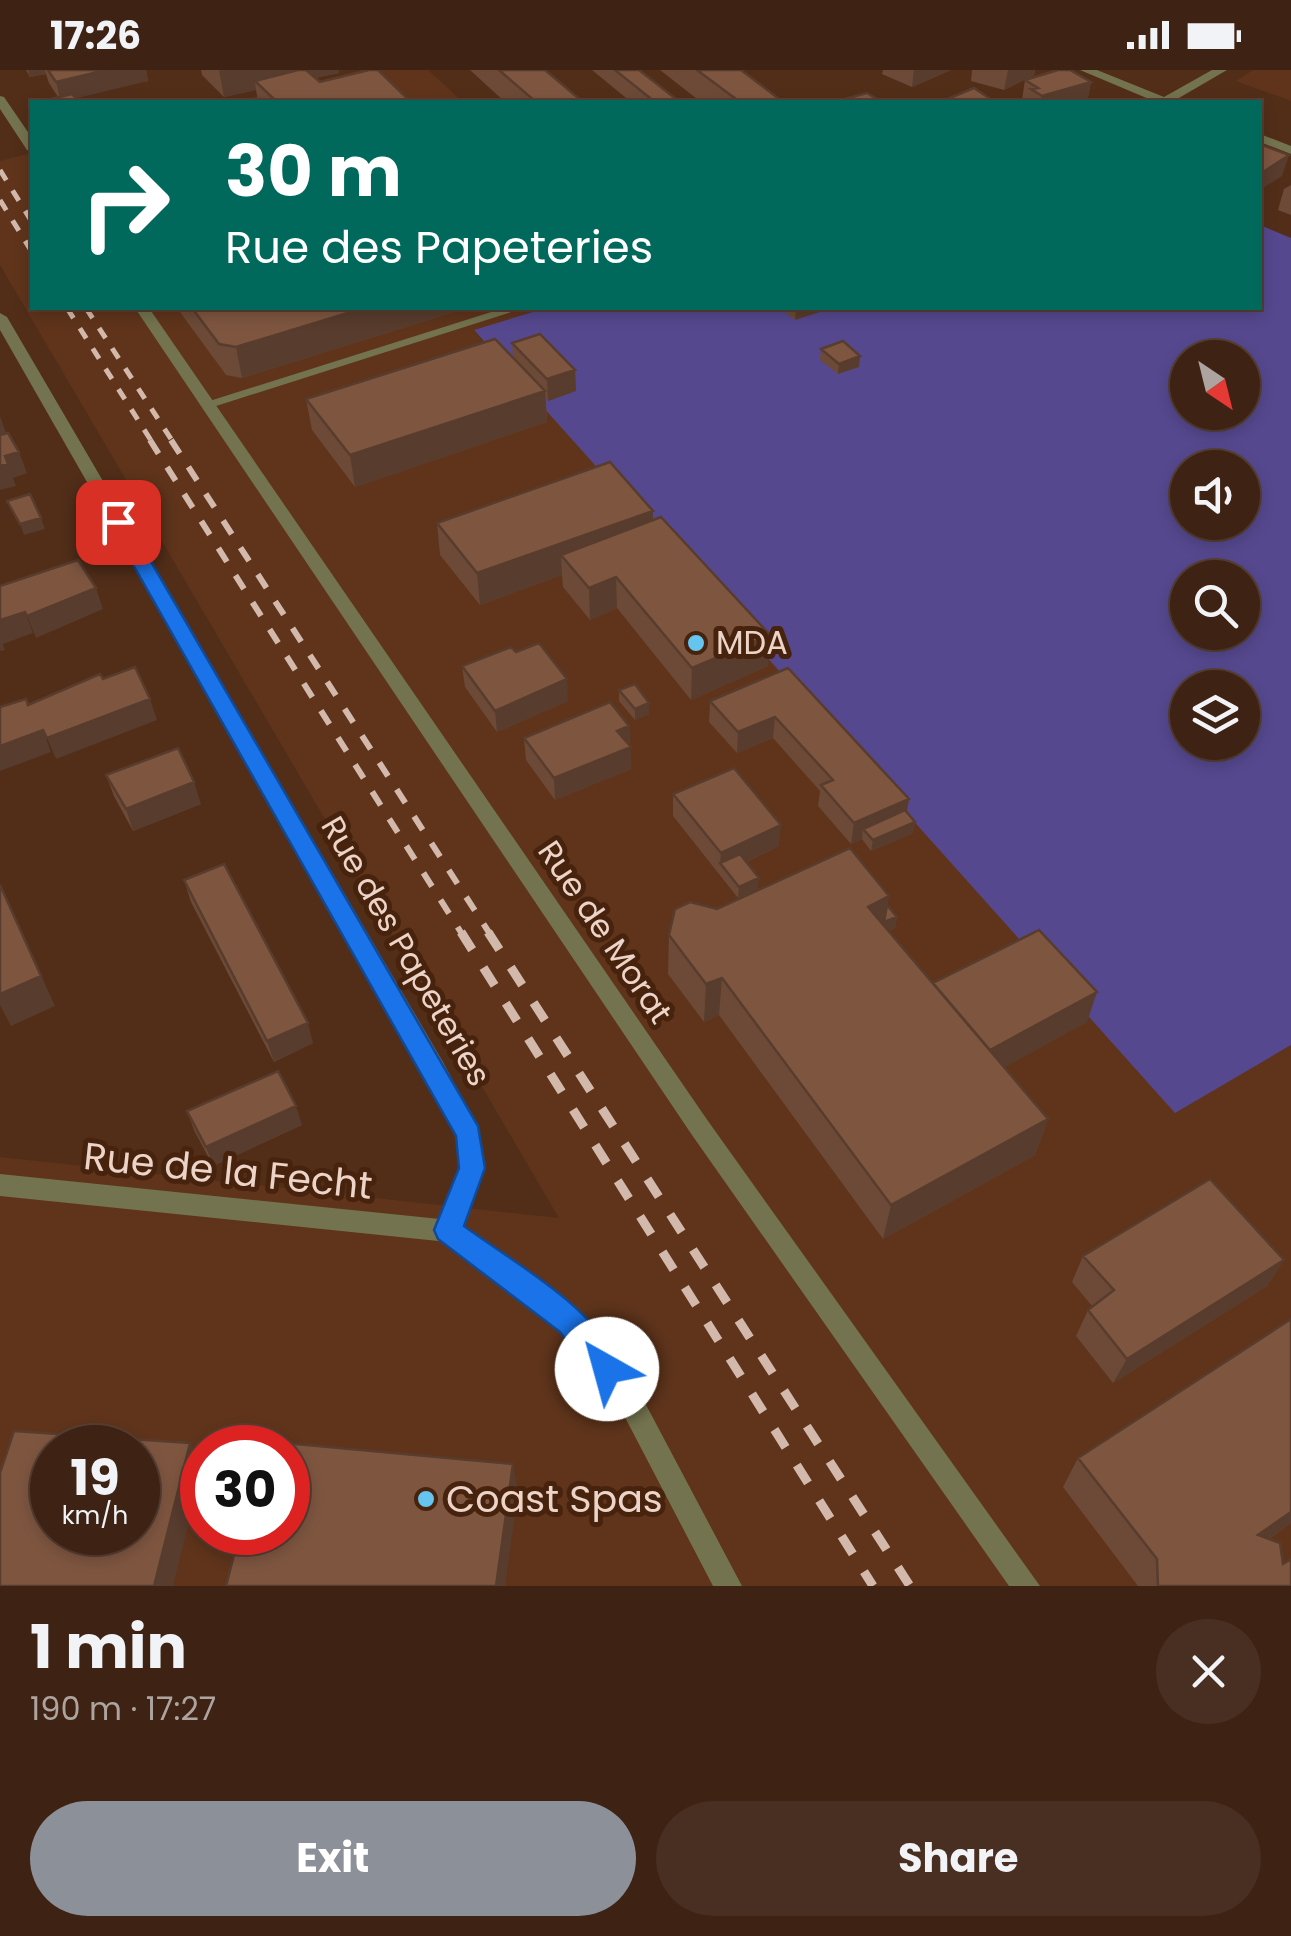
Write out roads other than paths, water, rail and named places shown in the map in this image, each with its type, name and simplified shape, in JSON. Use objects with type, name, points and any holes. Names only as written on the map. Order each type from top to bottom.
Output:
[{"type":"street","points":[[1086,70],[1160,100]]},
{"type":"street","points":[[1168,100],[1221,70]]},
{"type":"street","points":[[0,100],[30,145]]},
{"type":"street","points":[[1262,139],[1291,150]]},
{"type":"street","name":"Rue de Morat","points":[[143,310],[700,1128],[1026,1586]]},
{"type":"street","points":[[208,404],[512,310]]},
{"type":"street","name":"Rue des Papeteries","points":[[0,317],[469,1134],[472,1168],[448,1230]]},
{"type":"street","name":"Rue de la Fecht","points":[[0,1185],[448,1230]]},
{"type":"street","points":[[448,1230],[570,1322],[604,1364],[626,1393],[728,1586]]},
{"type":"railway","points":[[0,170],[30,219]]},
{"type":"railway","points":[[0,200],[30,249]]},
{"type":"railway","points":[[68,310],[152,442]]},
{"type":"railway","points":[[87,310],[173,442]]},
{"type":"railway","points":[[150,440],[462,934]]},
{"type":"railway","points":[[171,440],[490,934]]},
{"type":"railway","points":[[461,932],[873,1586]]},
{"type":"railway","points":[[488,932],[910,1586]]},
{"type":"place","name":"MDA","points":[[696,643]]},
{"type":"place","name":"Coast Spas","points":[[426,1499]]}]
